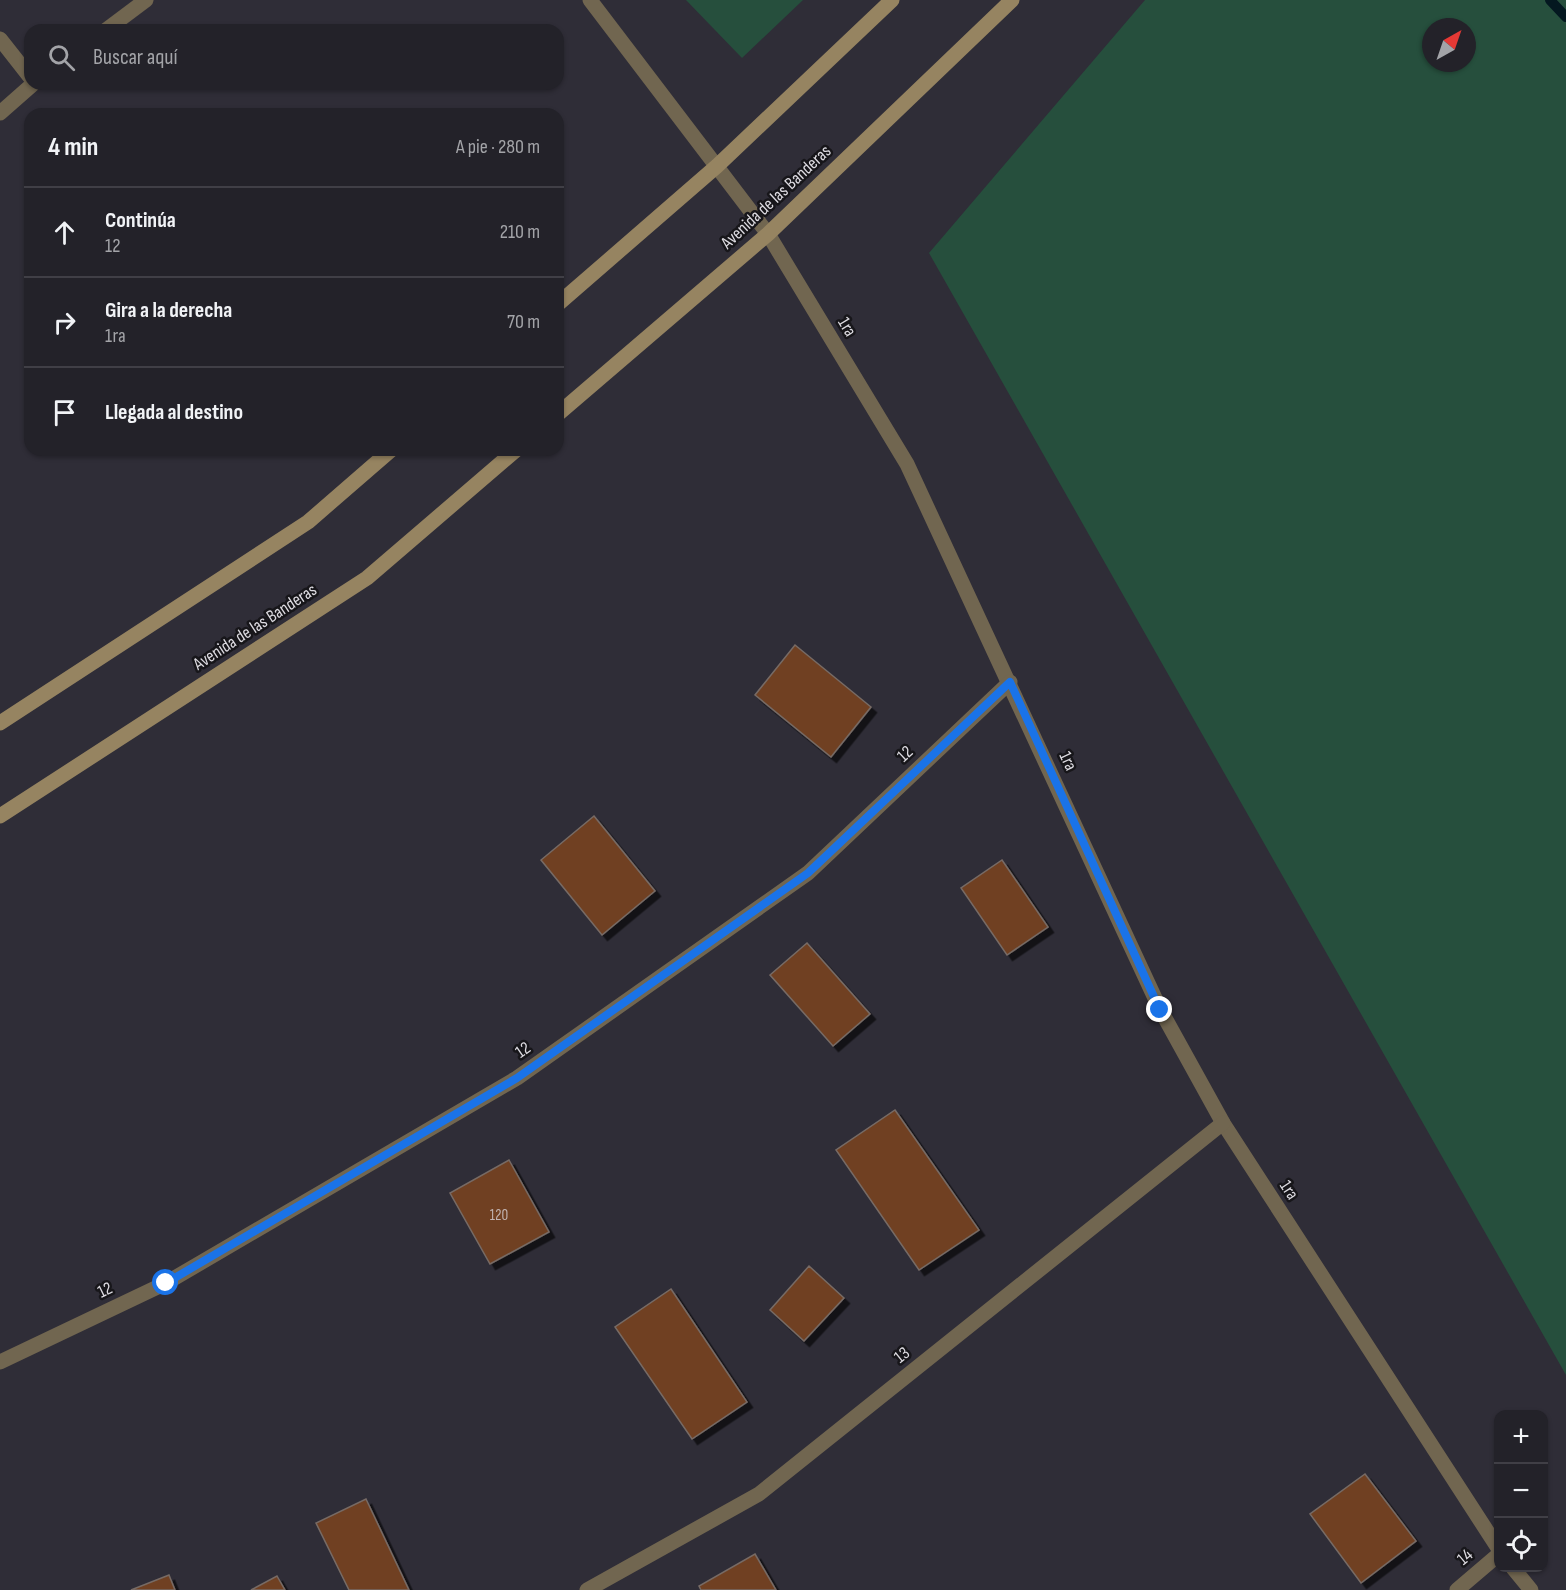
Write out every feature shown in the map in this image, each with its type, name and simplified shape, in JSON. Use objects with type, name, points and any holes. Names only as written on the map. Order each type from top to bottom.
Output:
[{"type":"main road","points":[[564,299],[717,166],[892,0]]},
{"type":"main road","name":"Avenida de las Banderas","points":[[564,409],[768,234],[1012,0]]},
{"type":"main road","points":[[0,723],[308,522],[384,456]]},
{"type":"main road","name":"Avenida de las Banderas","points":[[0,816],[367,578],[509,456]]},
{"type":"street","points":[[114,24],[146,0]]},
{"type":"street","name":"1ra","points":[[590,0],[768,234],[907,464],[1010,682],[1160,1010],[1223,1123],[1494,1542]]},
{"type":"street","points":[[0,39],[24,69]]},
{"type":"street","points":[[0,112],[26,90]]},
{"type":"street","name":"12","points":[[0,1362],[166,1283],[517,1078],[808,873],[1010,682]]},
{"type":"street","name":"13","points":[[587,1590],[759,1494],[1223,1123]]},
{"type":"street","name":"14","points":[[1457,1590],[1494,1558]]},
{"type":"street","points":[[1516,1572],[1531,1590]]},
{"type":"green space","points":[[686,0],[803,0],[742,58]]},
{"type":"green space","points":[[1145,0],[1566,0],[1566,1375],[929,253]]},
{"type":"building","points":[[795,645],[871,707],[831,757],[755,695]]},
{"type":"building","points":[[594,816],[655,891],[602,935],[541,860]]},
{"type":"building","points":[[1002,860],[1048,927],[1007,955],[961,888]]},
{"type":"building","points":[[807,943],[870,1014],[833,1046],[770,975]]},
{"type":"building","points":[[895,1110],[979,1230],[919,1270],[836,1150]]},
{"type":"building","points":[[509,1160],[549,1232],[490,1264],[450,1193]]},
{"type":"building","points":[[809,1266],[844,1298],[804,1341],[770,1310]]},
{"type":"building","points":[[671,1289],[747,1402],[692,1439],[615,1327]]},
{"type":"building","points":[[1365,1474],[1416,1541],[1361,1583],[1310,1514]]},
{"type":"building","points":[[366,1499],[409,1590],[349,1590],[316,1523]]},
{"type":"building","points":[[755,1554],[776,1590],[701,1590],[699,1586]]},
{"type":"building","points":[[169,1575],[175,1590],[131,1590]]},
{"type":"building","points":[[277,1576],[285,1590],[251,1590]]},
{"type":"waterway","points":[[1550,0],[1566,17]]},
{"type":"route","points":[[166,1283],[517,1078],[808,873],[1010,682],[1160,1010]]}]
